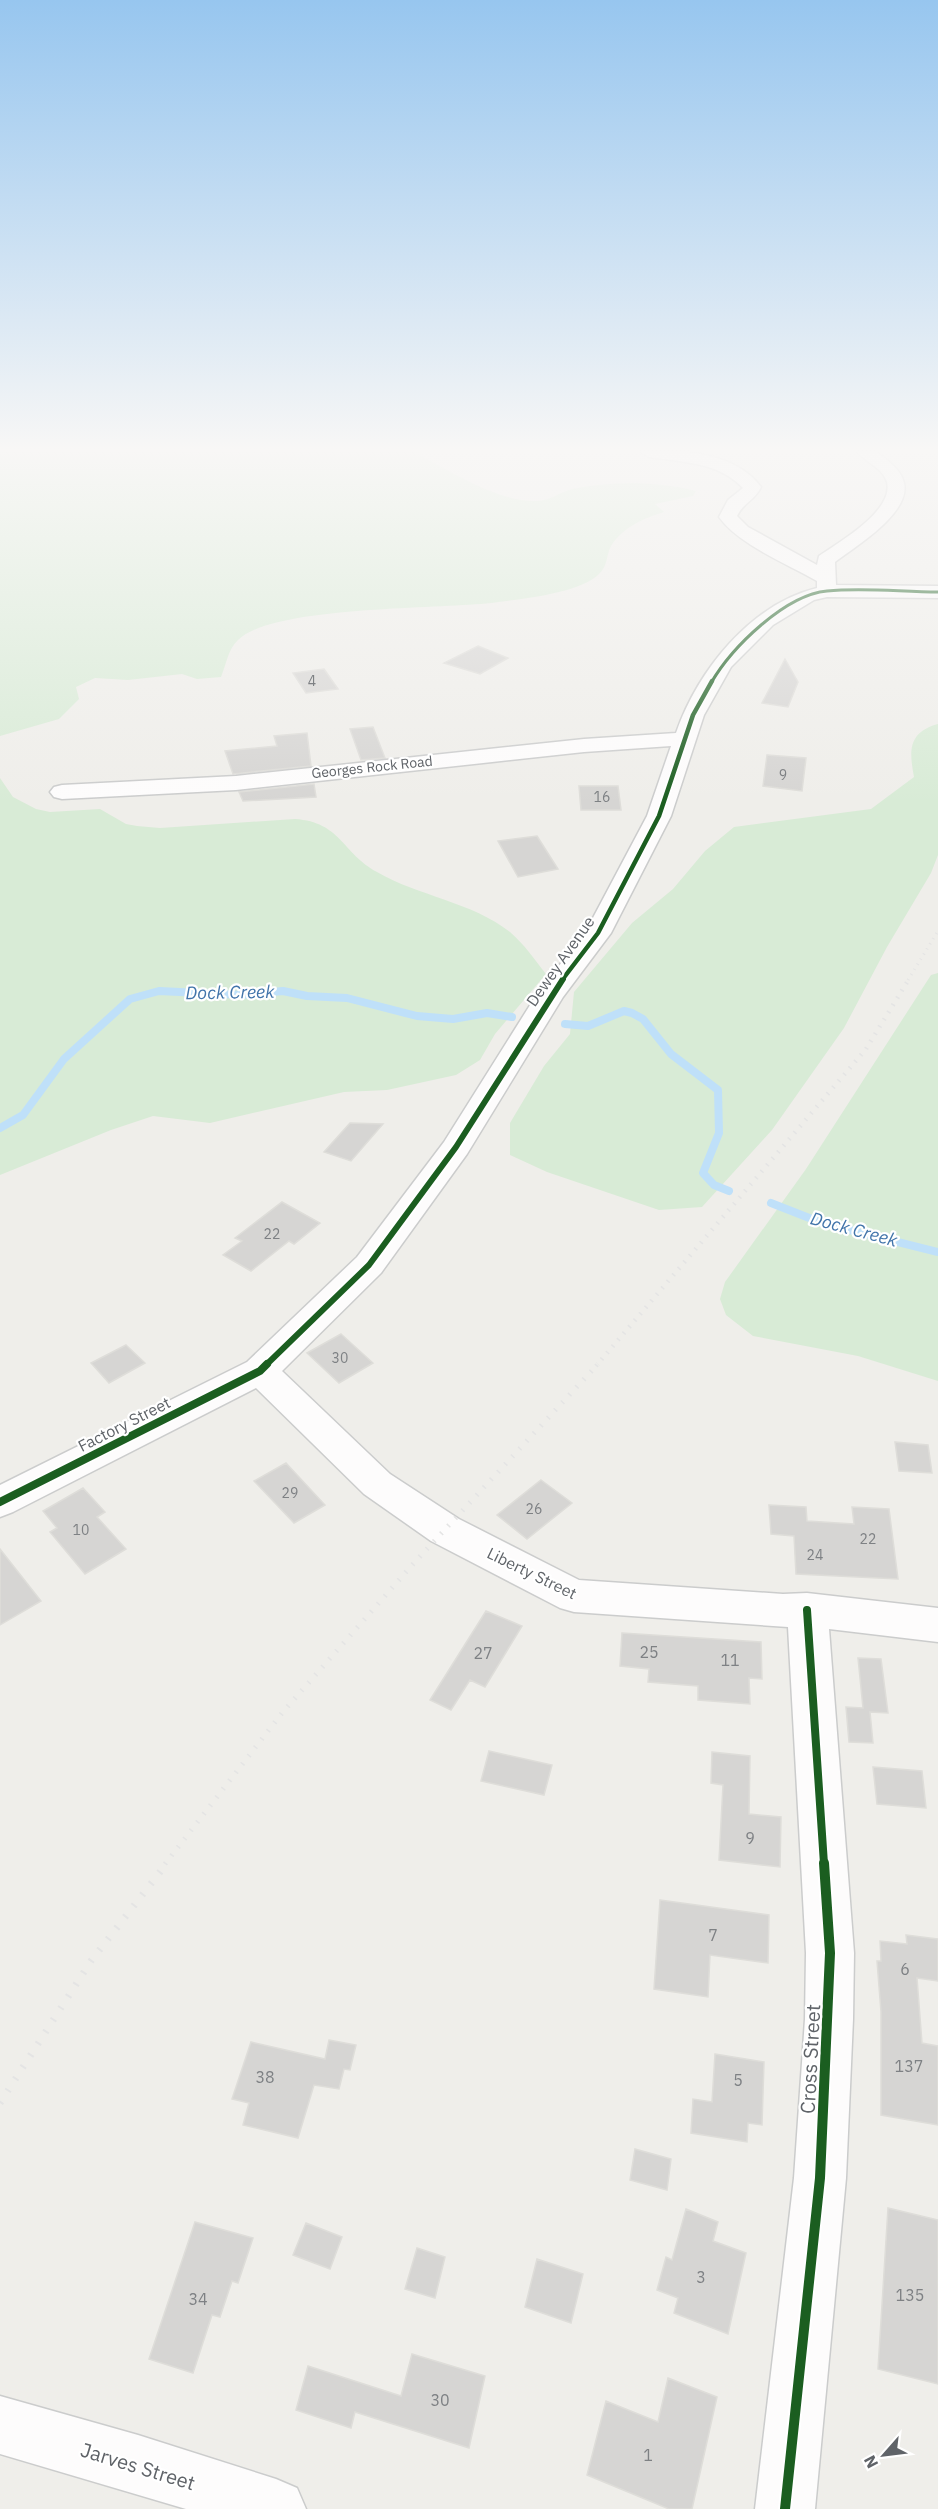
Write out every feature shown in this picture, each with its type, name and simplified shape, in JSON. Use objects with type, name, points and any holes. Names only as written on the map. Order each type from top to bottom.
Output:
[{"type":"street","points":[[802,569],[827,585]]},
{"type":"street","points":[[826,569],[827,585]]},
{"type":"street","name":"Dewey Avenue","points":[[260,1371],[369,1265],[456,1147],[551,994],[598,933],[659,816],[683,739],[693,715],[722,664],[766,621],[827,585],[938,592]]},
{"type":"street","name":"Georges Rock Road","points":[[62,792],[191,788],[468,757],[647,740],[683,739]]},
{"type":"street","name":"Factory Street","points":[[0,1502],[260,1371]]},
{"type":"street","name":"Liberty Street","points":[[260,1371],[377,1484],[446,1530],[574,1596],[783,1611],[807,1610],[938,1625]]},
{"type":"street","name":"Cross Street","points":[[785,2509],[820,2178],[829,2019],[830,1953],[807,1610]]},
{"type":"street","name":"Jarves Street","points":[[0,2425],[138,2464],[276,2509]]},
{"type":"green space","points":[[0,569],[603,569],[590,581],[578,586],[532,597],[491,603],[357,611],[284,621],[256,629],[238,640],[230,652],[221,677],[197,679],[182,674],[128,680],[95,678],[76,687],[79,699],[59,719],[0,736]]},
{"type":"green space","points":[[938,724],[938,855],[931,873],[887,947],[844,1028],[772,1130],[702,1207],[659,1210],[547,1172],[510,1155],[510,1123],[544,1066],[570,1034],[574,992],[632,923],[673,889],[705,851],[734,827],[871,809],[914,777],[911,751],[916,737]]},
{"type":"green space","points":[[0,778],[13,797],[36,809],[50,812],[100,809],[126,824],[137,826],[160,828],[295,819],[310,821],[332,832],[365,864],[377,872],[479,913],[495,922],[520,942],[546,974],[495,1034],[480,1060],[456,1075],[387,1090],[344,1092],[210,1123],[153,1116],[111,1130],[0,1175]]},
{"type":"green space","points":[[938,973],[938,1381],[858,1356],[753,1336],[726,1315],[720,1299],[725,1282],[806,1169],[931,975]]},
{"type":"building","points":[[478,646],[508,658],[480,674],[444,663]]},
{"type":"building","points":[[785,659],[798,682],[788,707],[762,703]]},
{"type":"building","points":[[324,669],[338,689],[306,693],[293,673]]},
{"type":"building","points":[[373,727],[385,758],[361,760],[350,729]]},
{"type":"building","points":[[307,733],[311,766],[233,774],[225,751],[277,746],[274,736]]},
{"type":"building","points":[[767,755],[806,758],[802,791],[763,786]]},
{"type":"building","points":[[314,784],[316,797],[243,801],[239,792]]},
{"type":"building","points":[[579,786],[618,786],[621,810],[581,810]]},
{"type":"building","points":[[537,836],[558,869],[518,877],[498,841]]},
{"type":"building","points":[[350,1123],[383,1124],[351,1161],[324,1152]]},
{"type":"building","points":[[282,1202],[320,1223],[294,1244],[289,1241],[251,1271],[223,1255],[242,1241],[235,1238]]},
{"type":"building","points":[[341,1334],[373,1363],[339,1383],[307,1353]]},
{"type":"building","points":[[126,1345],[145,1363],[109,1383],[91,1363]]},
{"type":"building","points":[[895,1442],[928,1445],[932,1473],[899,1471]]},
{"type":"building","points":[[286,1463],[325,1505],[294,1523],[254,1481]]},
{"type":"building","points":[[541,1480],[572,1503],[527,1539],[497,1515]]},
{"type":"building","points":[[83,1488],[105,1512],[97,1517],[126,1549],[85,1574],[50,1532],[57,1528],[43,1511]]},
{"type":"building","points":[[769,1505],[806,1507],[807,1521],[854,1524],[852,1507],[889,1509],[898,1579],[796,1574],[794,1536],[771,1534]]},
{"type":"building","points":[[0,1549],[41,1601],[0,1625]]},
{"type":"building","points":[[486,1611],[522,1626],[485,1687],[470,1680],[451,1710],[430,1700]]},
{"type":"building","points":[[622,1633],[761,1642],[762,1679],[749,1678],[750,1704],[698,1700],[698,1686],[648,1682],[649,1669],[620,1666]]},
{"type":"building","points":[[858,1658],[881,1659],[888,1713],[870,1712],[873,1743],[849,1742],[846,1707],[863,1708]]},
{"type":"building","points":[[489,1751],[552,1765],[544,1795],[481,1781]]},
{"type":"building","points":[[712,1752],[750,1756],[749,1814],[781,1817],[780,1867],[719,1860],[723,1785],[711,1783]]},
{"type":"building","points":[[873,1767],[922,1771],[926,1808],[877,1804]]},
{"type":"building","points":[[660,1900],[769,1915],[768,1963],[710,1955],[708,1997],[654,1989]]},
{"type":"building","points":[[906,1935],[938,1939],[938,1981],[917,1978],[922,2043],[938,2046],[938,2125],[881,2115],[881,2012],[877,1961],[881,1961],[880,1941],[907,1944]]},
{"type":"building","points":[[329,2040],[356,2045],[350,2070],[344,2069],[339,2089],[314,2085],[298,2138],[243,2125],[249,2103],[232,2099],[251,2042],[325,2059]]},
{"type":"building","points":[[715,2054],[764,2062],[762,2125],[748,2123],[747,2142],[691,2133],[693,2099],[712,2102]]},
{"type":"building","points":[[635,2149],[671,2159],[667,2190],[630,2180]]},
{"type":"building","points":[[888,2208],[938,2220],[938,2384],[878,2369]]},
{"type":"building","points":[[686,2209],[718,2222],[713,2241],[746,2253],[728,2334],[674,2313],[678,2298],[657,2290],[666,2257],[672,2260]]},
{"type":"building","points":[[195,2222],[253,2238],[238,2283],[232,2281],[220,2317],[212,2315],[193,2373],[149,2359]]},
{"type":"building","points":[[306,2223],[342,2237],[330,2269],[293,2255]]},
{"type":"building","points":[[417,2248],[445,2257],[435,2298],[405,2289]]},
{"type":"building","points":[[537,2259],[583,2274],[571,2323],[525,2307]]},
{"type":"building","points":[[412,2354],[485,2376],[469,2448],[355,2412],[351,2428],[296,2410],[308,2366],[401,2396]]},
{"type":"building","points":[[668,2378],[717,2397],[692,2509],[669,2509],[587,2475],[606,2401],[658,2422]]},
{"type":"waterway","name":"Dock Creek","points":[[0,1128],[23,1115],[64,1059],[130,999],[159,991],[242,995],[283,991],[307,996],[347,998],[417,1016],[453,1019],[487,1013],[512,1017]]},
{"type":"waterway","name":"Dock Creek","points":[[565,1024],[588,1026],[624,1011],[632,1013],[643,1019],[671,1054],[718,1090],[719,1133],[703,1173],[714,1185],[729,1191]]},
{"type":"waterway","name":"Dock Creek","points":[[771,1203],[822,1223],[938,1252]]},
{"type":"railway","points":[[908,980],[938,931]]},
{"type":"railway","points":[[596,1366],[866,1049],[909,979]]},
{"type":"railway","points":[[165,1864],[282,1713],[414,1563],[598,1364]]},
{"type":"railway","points":[[0,2103],[91,1961],[167,1863]]},
{"type":"cycle path","points":[[0,1502],[260,1371],[369,1265],[456,1147],[551,994],[598,933],[659,816],[693,715],[722,664],[766,621],[807,596],[827,591],[938,592]]},
{"type":"cycle path","points":[[785,2509],[820,2178],[829,2019],[830,1953],[807,1610]]}]
